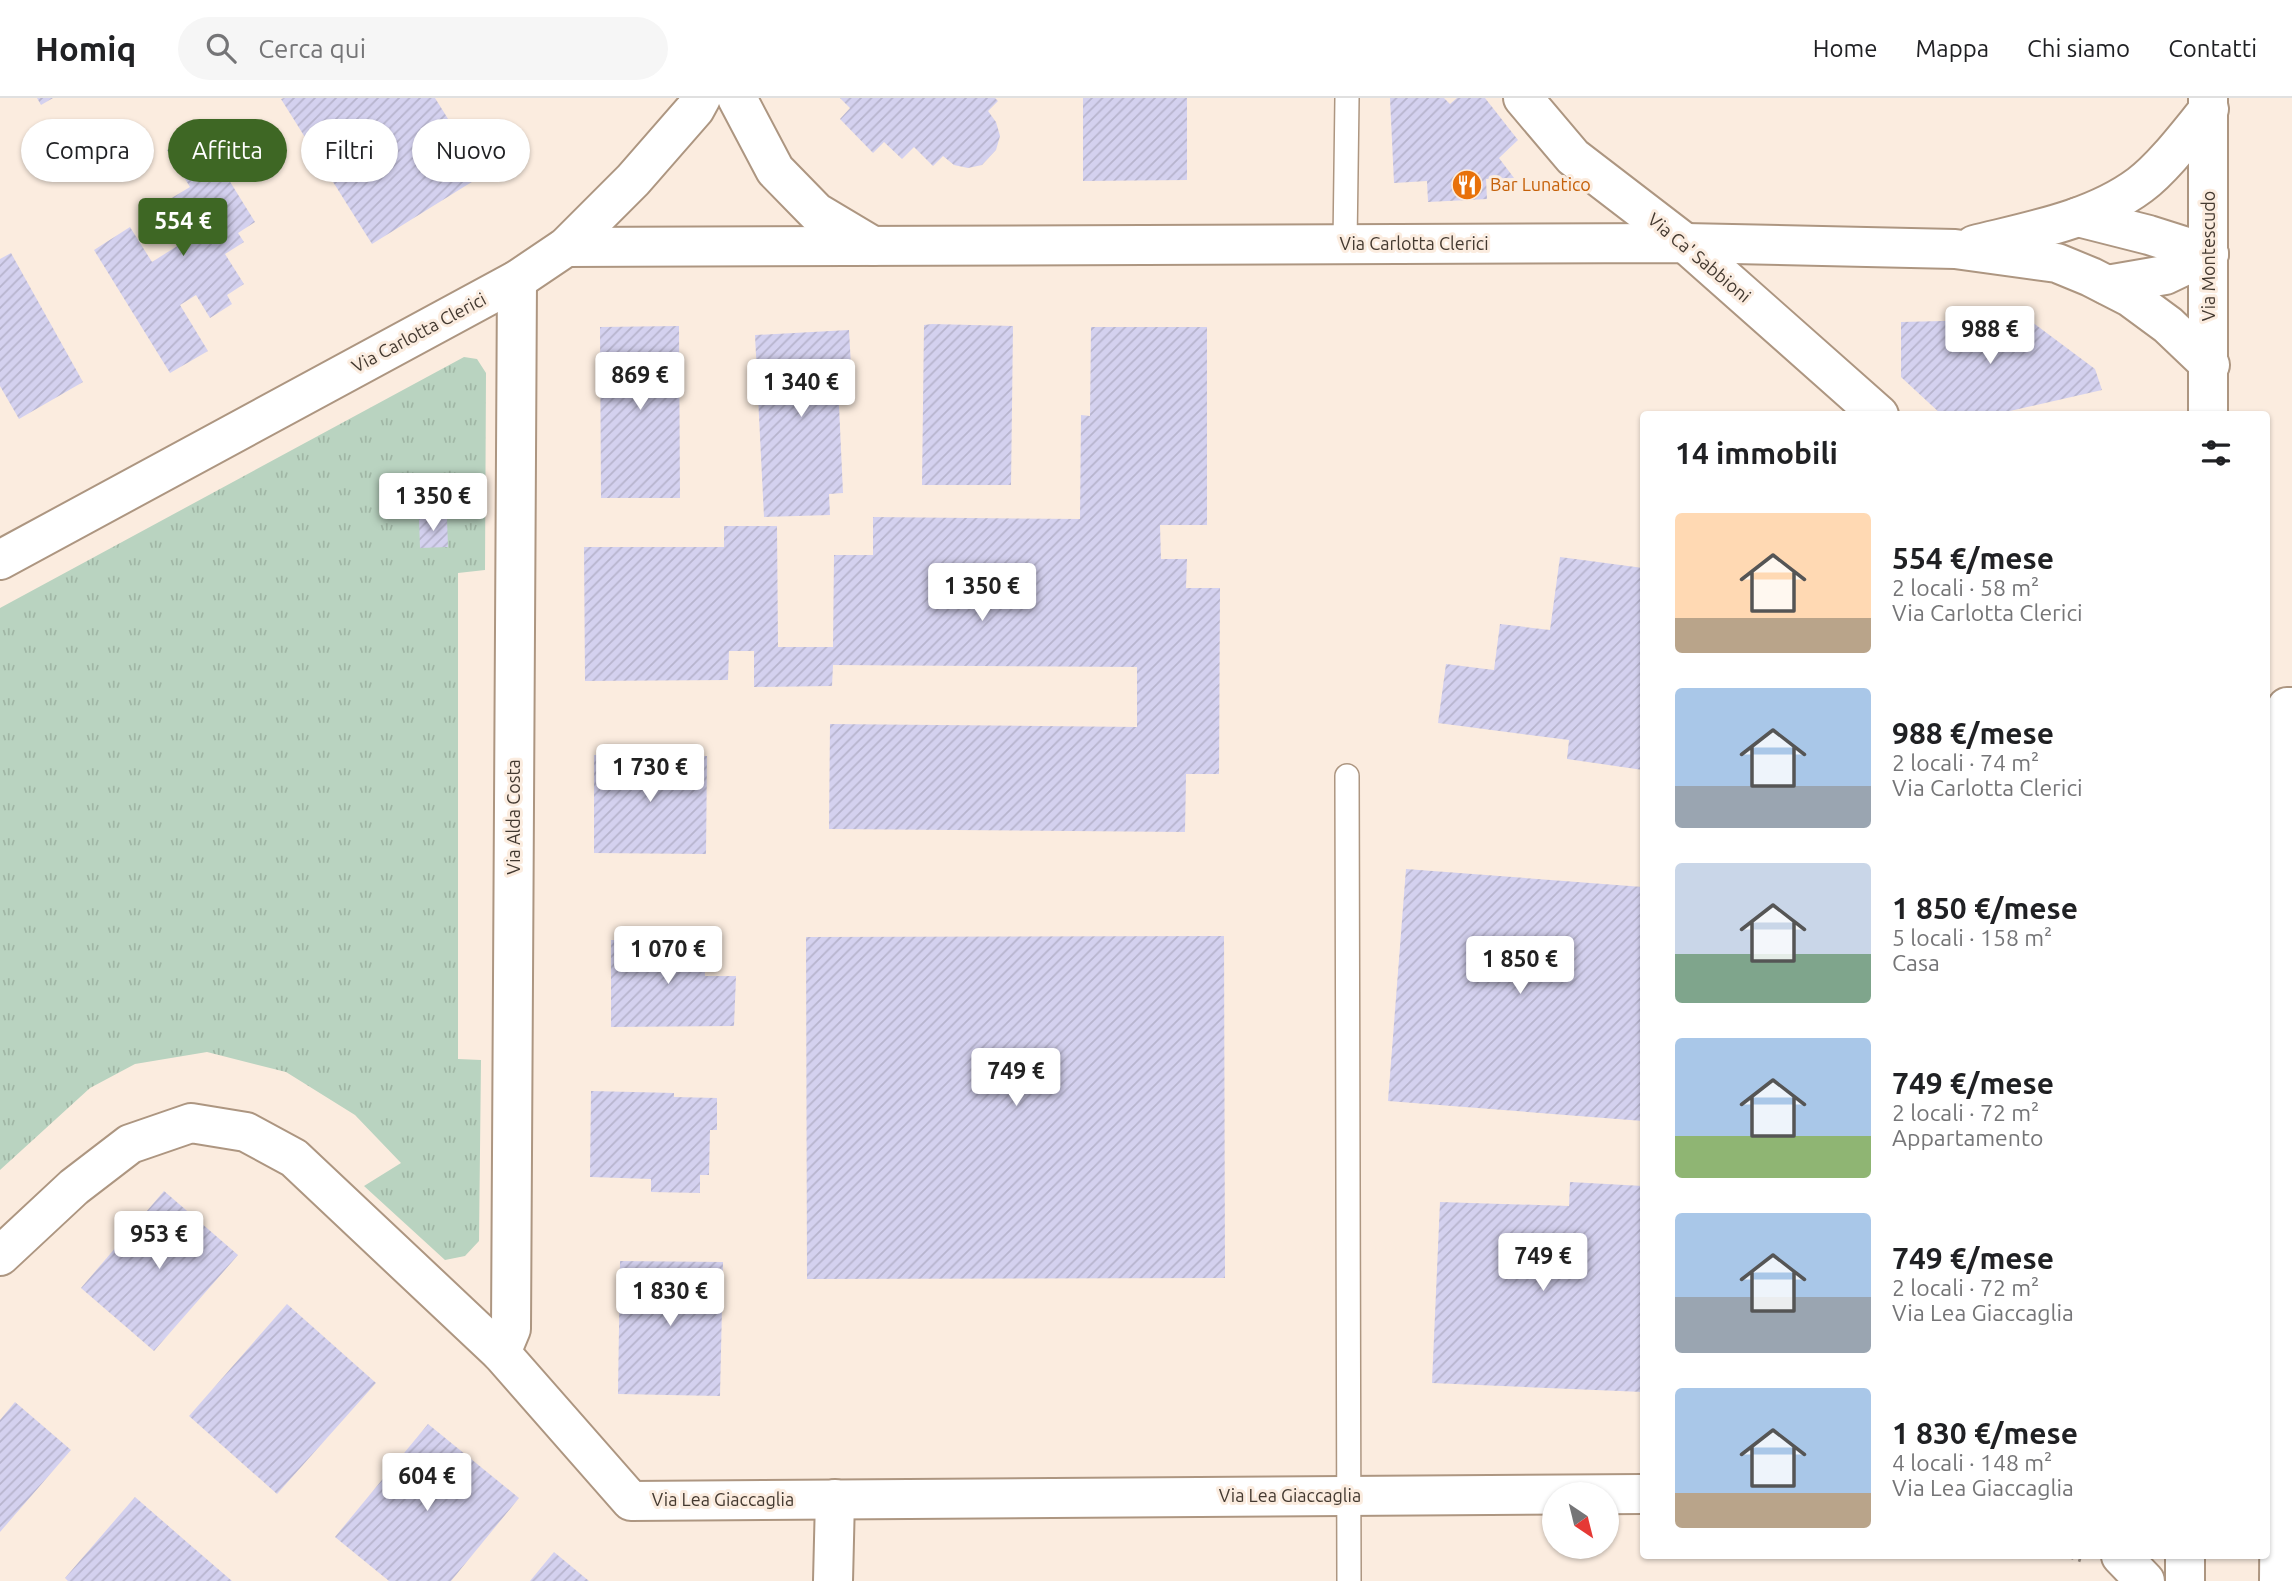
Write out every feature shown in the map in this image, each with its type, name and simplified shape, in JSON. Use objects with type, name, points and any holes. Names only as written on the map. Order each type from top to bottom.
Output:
[{"type":"street","points":[[566,247],[633,180],[695,109],[701,98]]},
{"type":"street","points":[[737,98],[775,170],[817,212],[873,246]]},
{"type":"street","name":"Via Ca' Sabbioni","points":[[1523,98],[1573,157],[1685,243],[1874,411]]},
{"type":"street","name":"Via Carlotta Clerici","points":[[1955,249],[2094,212],[2141,184],[2181,143],[2208,104]]},
{"type":"street","name":"Via Montescudo","points":[[2208,104],[2208,411]]},
{"type":"street","name":"Via Carlotta Clerici","points":[[2078,217],[2209,254]]},
{"type":"street","name":"Via Carlotta Clerici","points":[[0,560],[517,280],[566,247],[1685,243],[1955,249],[2057,263],[2107,285],[2130,297],[2168,325],[2210,365]]},
{"type":"street","points":[[2107,285],[2165,275],[2209,254]]},
{"type":"street","name":"Via Alda Costa","points":[[501,1353],[511,1329],[517,280]]},
{"type":"street","points":[[2279,1581],[2287,707],[2292,707]]},
{"type":"street","name":"Via Lea Giaccaglia","points":[[0,1256],[74,1187],[130,1144],[191,1123],[246,1132],[294,1157],[501,1353],[631,1501],[1640,1493]]},
{"type":"street","points":[[833,1581],[835,1499]]},
{"type":"street","points":[[2124,1559],[2145,1581]]},
{"type":"street","points":[[2185,1559],[2185,1581]]},
{"type":"lane","points":[[1345,244],[1348,98]]},
{"type":"lane","points":[[1347,776],[1349,1581]]},
{"type":"green space","points":[[464,357],[477,359],[486,373],[485,570],[458,573],[458,1059],[481,1060],[479,1241],[465,1256],[445,1260],[364,1186],[401,1163],[355,1115],[286,1072],[207,1052],[135,1064],[90,1088],[0,1170],[0,608]]},
{"type":"building","points":[[37,98],[53,98],[41,105]]},
{"type":"building","points":[[435,98],[448,119],[412,119],[412,182],[472,182],[372,244],[333,182],[398,182],[398,119],[301,119],[301,131],[281,99]]},
{"type":"building","points":[[840,98],[995,98],[998,101],[988,111],[996,122],[1000,136],[996,150],[982,165],[968,168],[954,165],[943,156],[933,166],[914,147],[902,159],[884,142],[873,153],[840,119],[850,108]]},
{"type":"building","points":[[1083,98],[1187,98],[1187,180],[1083,181]]},
{"type":"building","points":[[1390,98],[1444,98],[1450,104],[1457,98],[1485,98],[1518,140],[1499,158],[1514,178],[1486,179],[1487,199],[1428,202],[1427,181],[1394,183]]},
{"type":"building","points":[[187,182],[230,182],[255,222],[238,233],[244,242],[225,254],[244,284],[227,295],[232,304],[210,318],[196,295],[180,305],[208,351],[170,373],[94,250],[130,227],[152,262],[193,236],[170,199],[190,187]]},
{"type":"building","points":[[11,253],[83,382],[19,419],[0,386],[0,259]]},
{"type":"building","points":[[2028,319],[2095,369],[2102,390],[2010,411],[1938,411],[1901,377],[1901,322]]},
{"type":"building","points":[[924,325],[1013,326],[1011,485],[922,485]]},
{"type":"building","points":[[679,326],[680,498],[601,498],[600,327]]},
{"type":"building","points":[[1091,327],[1207,327],[1207,525],[1160,525],[1161,559],[1187,559],[1186,588],[1220,588],[1219,774],[1186,774],[1185,832],[829,829],[830,724],[1137,727],[1137,667],[833,665],[832,686],[754,687],[754,651],[729,651],[728,680],[585,681],[584,547],[724,547],[724,526],[777,526],[778,647],[833,647],[834,555],[873,555],[873,517],[1080,519],[1081,415],[1090,416]]},
{"type":"building","points":[[849,330],[852,384],[838,384],[843,493],[829,494],[830,515],[764,517],[755,335]]},
{"type":"building","points":[[419,519],[447,519],[448,547],[420,548]]},
{"type":"building","points":[[1560,557],[1640,568],[1640,770],[1567,759],[1569,740],[1438,723],[1446,664],[1494,670],[1500,624],[1550,630]]},
{"type":"building","points":[[594,755],[707,756],[706,854],[594,853]]},
{"type":"building","points":[[1406,869],[1640,887],[1640,1121],[1388,1101]]},
{"type":"building","points":[[1224,936],[1225,1278],[807,1279],[806,937]]},
{"type":"building","points":[[611,940],[704,940],[705,976],[736,976],[734,1026],[611,1027]]},
{"type":"building","points":[[591,1091],[674,1093],[674,1097],[717,1098],[717,1130],[710,1130],[709,1175],[700,1175],[700,1193],[651,1192],[651,1179],[590,1177]]},
{"type":"building","points":[[1570,1182],[1640,1186],[1640,1392],[1432,1383],[1440,1202],[1569,1206]]},
{"type":"building","points":[[164,1191],[238,1255],[154,1351],[81,1288]]},
{"type":"building","points":[[620,1261],[723,1262],[720,1396],[618,1394]]},
{"type":"building","points":[[287,1304],[376,1383],[277,1494],[189,1416]]},
{"type":"building","points":[[15,1402],[71,1450],[0,1532],[0,1420]]},
{"type":"building","points":[[428,1424],[519,1498],[451,1581],[389,1581],[335,1537]]},
{"type":"building","points":[[135,1497],[232,1581],[68,1581],[65,1578]]},
{"type":"building","points":[[554,1552],[589,1581],[530,1581]]},
{"type":"place","name":"Bar Lunatico","points":[[1467,185]]}]
